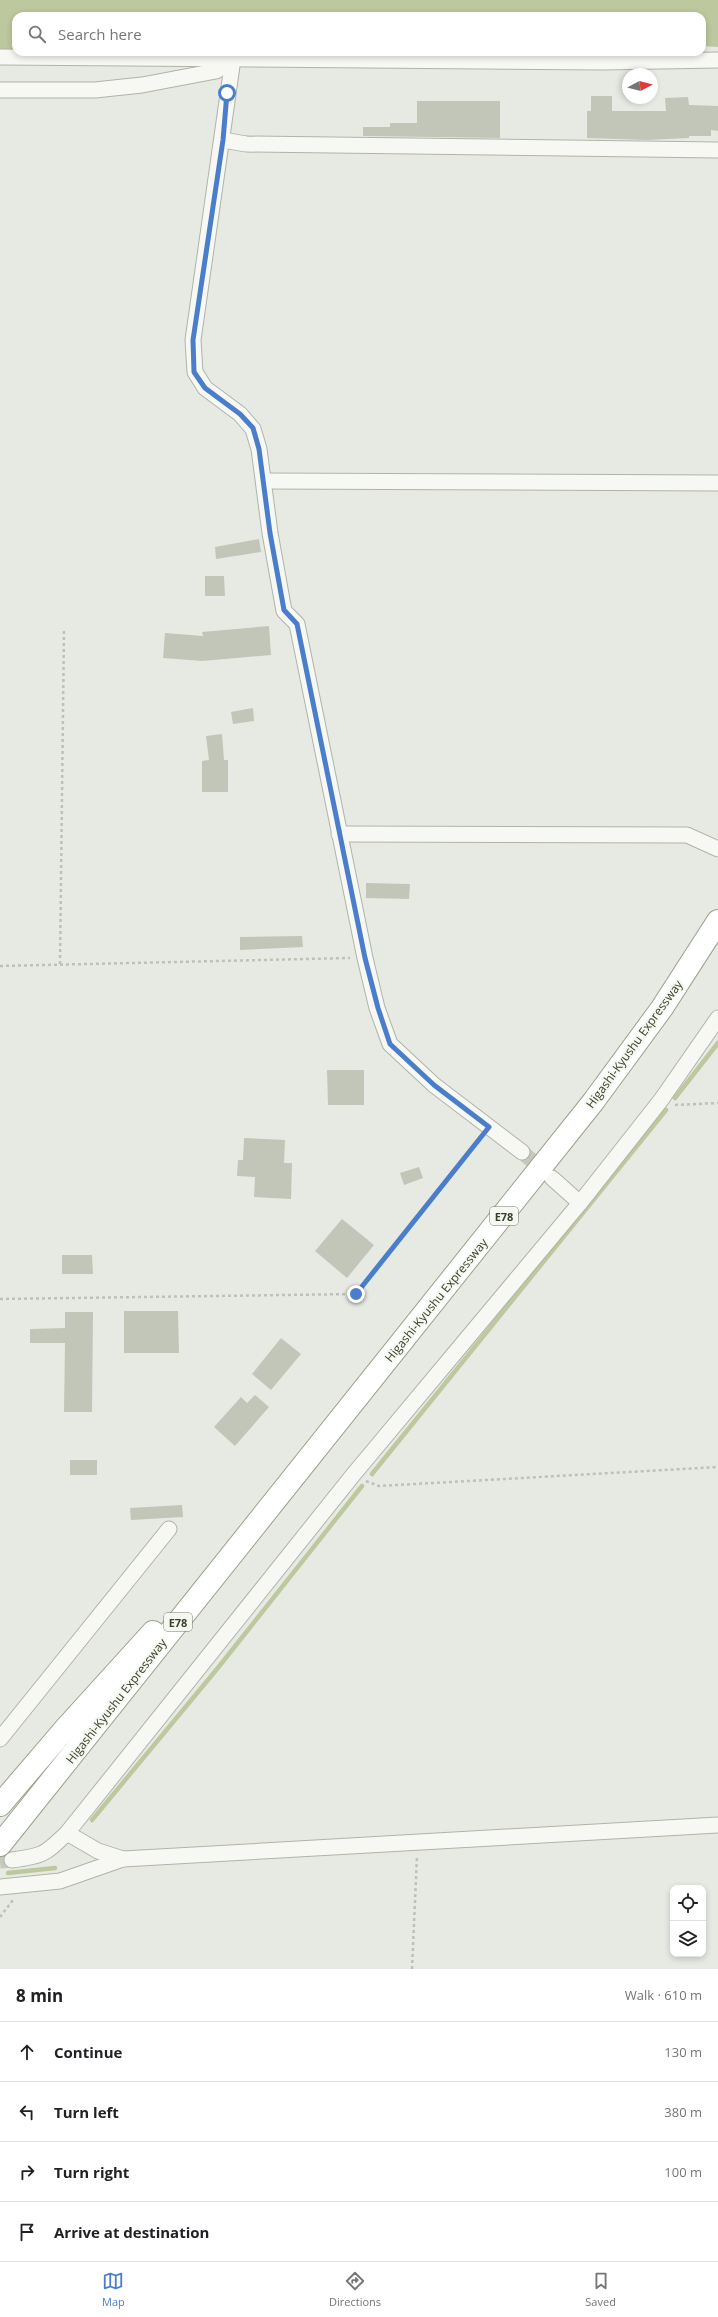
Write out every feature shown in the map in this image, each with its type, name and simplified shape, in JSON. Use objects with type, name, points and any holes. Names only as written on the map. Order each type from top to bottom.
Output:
[{"type":"highway","name":"Higashi-Kyushu Expressway","points":[[6,1852],[82,1744],[274,1500],[432,1306],[593,1102],[662,1008],[718,921]]},
{"type":"highway","name":"Higashi-Kyushu Expressway","points":[[0,1805],[65,1729],[274,1500]]},
{"type":"street","points":[[0,57],[595,62],[718,60]]},
{"type":"street","points":[[0,90],[95,90],[142,85],[216,71],[233,59]]},
{"type":"street","points":[[233,59],[223,140],[194,333],[194,372],[205,388],[240,414],[253,428],[264,481],[270,533],[284,610],[297,624],[365,958],[378,1008],[390,1044],[434,1085],[522,1152]]},
{"type":"street","points":[[223,140],[246,144],[718,150]]},
{"type":"street","points":[[264,481],[718,483]]},
{"type":"street","points":[[339,834],[687,835],[718,849]]},
{"type":"street","points":[[6,1852],[38,1857],[51,1849],[67,1833],[353,1475],[580,1203],[661,1100],[718,1018]]},
{"type":"street","points":[[552,1178],[580,1203]]},
{"type":"street","points":[[0,1740],[169,1529]]},
{"type":"street","points":[[0,1887],[60,1881],[123,1859],[718,1825]]},
{"type":"street","points":[[67,1833],[98,1851],[123,1859]]},
{"type":"path","points":[[60,964],[64,630]]},
{"type":"path","points":[[0,966],[365,958]]},
{"type":"path","points":[[661,1100],[672,1105],[718,1103]]},
{"type":"path","points":[[0,1299],[356,1294],[489,1127]]},
{"type":"path","points":[[353,1475],[379,1486],[718,1467]]},
{"type":"path","points":[[412,1969],[417,1841]]},
{"type":"shaded area","points":[[0,0],[718,0],[718,47],[706,46],[706,12],[12,12],[12,52],[0,54]]},
{"type":"building","points":[[591,96],[612,96],[612,111],[666,111],[665,98],[688,97],[689,105],[718,106],[718,131],[711,130],[711,136],[689,136],[689,138],[647,140],[587,138],[587,111],[591,111]]},
{"type":"building","points":[[417,101],[500,101],[500,138],[363,136],[363,127],[390,127],[390,123],[417,123]]},
{"type":"building","points":[[259,539],[261,552],[216,559],[215,547]]},
{"type":"building","points":[[205,576],[224,576],[225,596],[205,596]]},
{"type":"building","points":[[269,626],[271,655],[202,661],[163,658],[165,633],[203,636],[202,632]]},
{"type":"building","points":[[253,708],[254,721],[233,724],[231,712]]},
{"type":"building","points":[[222,734],[224,760],[228,760],[228,792],[202,792],[202,761],[209,760],[206,736]]},
{"type":"building","points":[[366,883],[410,884],[409,899],[366,898]]},
{"type":"building","points":[[302,936],[303,947],[240,950],[240,937]]},
{"type":"building","points":[[327,1070],[364,1070],[364,1105],[328,1105]]},
{"type":"building","points":[[244,1138],[285,1140],[284,1163],[292,1163],[291,1199],[254,1197],[255,1177],[237,1176],[238,1160],[243,1160]]},
{"type":"building","points":[[419,1167],[423,1178],[404,1185],[400,1173]]},
{"type":"building","points":[[342,1219],[374,1245],[347,1278],[315,1251]]},
{"type":"building","points":[[62,1255],[92,1255],[93,1274],[62,1274]]},
{"type":"building","points":[[124,1311],[178,1311],[179,1353],[124,1353]]},
{"type":"building","points":[[65,1312],[93,1312],[92,1412],[64,1412],[65,1343],[30,1343],[30,1329],[65,1328]]},
{"type":"building","points":[[281,1338],[301,1354],[271,1390],[252,1374]]},
{"type":"building","points":[[255,1395],[269,1407],[235,1446],[214,1427],[241,1397],[247,1403]]},
{"type":"building","points":[[70,1460],[97,1460],[97,1475],[70,1475]]},
{"type":"building","points":[[182,1505],[183,1517],[131,1520],[130,1508]]},
{"type":"waterway","points":[[675,1098],[718,1043]]},
{"type":"waterway","points":[[372,1474],[666,1110]]},
{"type":"waterway","points":[[92,1820],[217,1669],[362,1486]]},
{"type":"waterway","points":[[8,1873],[55,1868]]},
{"type":"tunnel","points":[[522,1152],[547,1174]]},
{"type":"tunnel","points":[[0,1861],[12,1860]]},
{"type":"route","points":[[227,93],[223,140],[193,340],[194,372],[205,388],[219,400],[240,414],[253,428],[259,449],[270,533],[284,610],[297,624],[365,958],[378,1008],[390,1044],[434,1085],[489,1127],[356,1294]]}]
